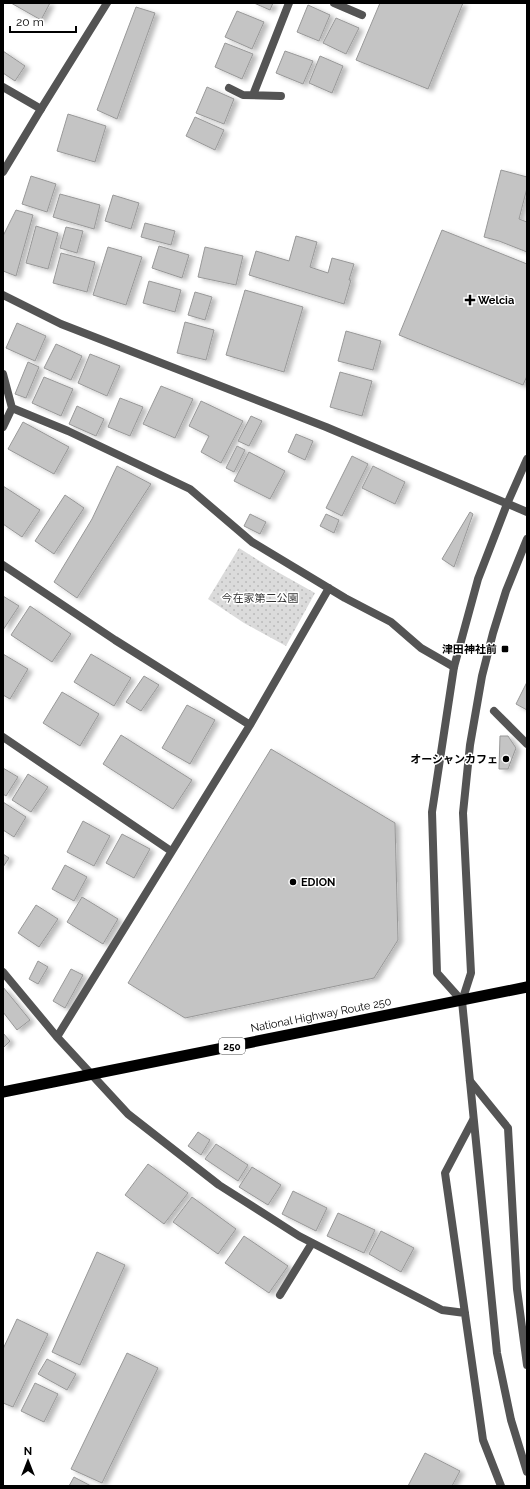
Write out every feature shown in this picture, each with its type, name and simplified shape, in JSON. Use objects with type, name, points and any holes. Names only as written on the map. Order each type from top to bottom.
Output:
[{"type":"highway","name":"National Highway Route 250","points":[[3,1092],[527,987]]},
{"type":"street","points":[[3,172],[107,3]]},
{"type":"street","points":[[253,95],[289,3]]},
{"type":"street","points":[[334,3],[362,16]]},
{"type":"street","points":[[3,88],[41,109]]},
{"type":"street","points":[[229,88],[243,95],[281,96]]},
{"type":"street","points":[[3,294],[61,324],[326,427],[527,512]]},
{"type":"street","points":[[3,374],[12,408],[3,427]]},
{"type":"street","points":[[12,408],[68,431],[190,489],[252,542],[329,588],[391,622],[421,648],[454,667]]},
{"type":"street","points":[[462,1001],[438,973],[432,812],[454,667],[478,579],[507,504],[527,459]]},
{"type":"street","points":[[527,539],[506,591],[492,633],[482,676],[470,745],[463,813],[471,973],[462,1001],[497,1353],[511,1420],[527,1472]]},
{"type":"street","points":[[3,565],[115,640],[250,725]]},
{"type":"street","points":[[57,1037],[250,725],[329,588]]},
{"type":"street","points":[[494,711],[527,744]]},
{"type":"street","points":[[3,736],[171,851]]},
{"type":"street","points":[[3,972],[57,1037],[93,1074],[128,1114],[219,1185],[312,1243],[442,1310],[465,1313]]},
{"type":"street","points":[[470,1081],[508,1128],[517,1289],[527,1362]]},
{"type":"street","points":[[473,1120],[445,1173],[484,1440],[501,1486]]},
{"type":"street","points":[[280,1295],[312,1243]]},
{"type":"green space","name":"今在家第二公園","points":[[239,548],[315,593],[286,646],[244,623],[208,599]]},
{"type":"building","points":[[11,3],[50,3],[41,20]]},
{"type":"building","points":[[254,3],[273,3],[270,10]]},
{"type":"building","points":[[380,3],[463,3],[428,89],[356,60]]},
{"type":"building","points":[[308,5],[330,15],[319,41],[297,32]]},
{"type":"building","points":[[136,7],[155,13],[117,119],[97,110]]},
{"type":"building","points":[[237,11],[264,22],[252,49],[225,37]]},
{"type":"building","points":[[336,18],[359,28],[346,54],[323,43]]},
{"type":"building","points":[[225,43],[253,54],[242,79],[215,67]]},
{"type":"building","points":[[3,51],[25,66],[15,81],[3,73]]},
{"type":"building","points":[[285,51],[313,61],[303,84],[276,73]]},
{"type":"building","points":[[320,56],[343,66],[332,93],[309,83]]},
{"type":"building","points":[[207,87],[234,99],[224,124],[196,113]]},
{"type":"building","points":[[68,114],[106,126],[95,162],[57,151]]},
{"type":"building","points":[[195,117],[224,130],[215,150],[186,136]]},
{"type":"building","points":[[501,170],[527,177],[527,188],[519,219],[527,222],[527,252],[484,237]]},
{"type":"building","points":[[31,176],[56,184],[47,212],[22,204]]},
{"type":"building","points":[[60,194],[100,205],[94,229],[53,217]]},
{"type":"building","points":[[113,195],[139,203],[131,229],[105,221]]},
{"type":"building","points":[[16,210],[33,215],[16,276],[3,271],[3,236]]},
{"type":"building","points":[[145,223],[175,231],[171,245],[141,237]]},
{"type":"building","points":[[36,226],[58,233],[48,269],[26,263]]},
{"type":"building","points":[[66,227],[83,231],[77,253],[60,248]]},
{"type":"building","name":"Welcia","points":[[442,230],[527,264],[527,376],[523,385],[399,335]]},
{"type":"building","points":[[296,236],[317,242],[310,267],[328,273],[332,258],[354,264],[344,304],[249,275],[256,251],[289,261]]},
{"type":"building","points":[[159,246],[189,255],[182,278],[152,268]]},
{"type":"building","points":[[108,247],[142,257],[126,305],[93,295]]},
{"type":"building","points":[[205,247],[243,256],[236,285],[198,277]]},
{"type":"building","points":[[61,253],[95,262],[87,292],[53,283]]},
{"type":"building","points":[[149,281],[181,290],[175,312],[143,303]]},
{"type":"building","points":[[245,290],[303,307],[284,372],[226,355]]},
{"type":"building","points":[[195,292],[212,297],[205,320],[188,315]]},
{"type":"building","points":[[185,322],[214,330],[206,360],[177,353]]},
{"type":"building","points":[[17,323],[46,336],[35,361],[6,348]]},
{"type":"building","points":[[346,331],[381,341],[373,370],[338,361]]},
{"type":"building","points":[[56,344],[82,356],[71,380],[44,368]]},
{"type":"building","points":[[90,354],[120,366],[107,396],[78,383]]},
{"type":"building","points":[[28,362],[39,367],[26,398],[15,394]]},
{"type":"building","points":[[340,372],[372,381],[362,416],[330,407]]},
{"type":"building","points":[[44,377],[73,389],[61,416],[32,403]]},
{"type":"building","points":[[161,386],[193,399],[175,438],[143,424]]},
{"type":"building","points":[[120,398],[143,407],[130,436],[108,427]]},
{"type":"building","points":[[201,401],[243,421],[221,463],[201,452],[209,436],[189,426]]},
{"type":"building","points":[[77,406],[104,419],[96,436],[69,424]]},
{"type":"building","points":[[251,416],[262,421],[249,446],[238,441]]},
{"type":"building","points":[[23,422],[69,447],[54,474],[8,449]]},
{"type":"building","points":[[296,434],[313,441],[305,460],[288,452]]},
{"type":"building","points":[[237,446],[245,450],[234,472],[226,468]]},
{"type":"building","points":[[249,452],[285,471],[270,499],[234,481]]},
{"type":"building","points":[[352,456],[368,464],[342,516],[326,508]]},
{"type":"building","points":[[117,466],[151,484],[77,598],[54,582],[92,519]]},
{"type":"building","points":[[373,466],[405,482],[395,504],[362,488]]},
{"type":"building","points":[[3,486],[40,510],[22,537],[3,524]]},
{"type":"building","points":[[65,495],[84,508],[54,554],[35,541]]},
{"type":"building","points":[[470,512],[473,514],[454,567],[442,559]]},
{"type":"building","points":[[250,514],[266,522],[260,534],[244,526]]},
{"type":"building","points":[[326,514],[339,520],[334,533],[320,526]]},
{"type":"building","points":[[3,596],[19,606],[3,630]]},
{"type":"building","points":[[30,606],[71,634],[52,662],[11,635]]},
{"type":"building","points":[[3,654],[28,669],[10,699],[3,695]]},
{"type":"building","points":[[91,654],[131,678],[114,706],[74,682]]},
{"type":"building","points":[[144,676],[159,685],[141,711],[126,702]]},
{"type":"building","points":[[527,682],[527,710],[516,704]]},
{"type":"building","points":[[62,692],[99,714],[80,746],[43,723]]},
{"type":"building","points":[[187,705],[215,720],[190,764],[162,748]]},
{"type":"building","points":[[121,735],[192,780],[173,809],[103,764]]},
{"type":"building","name":"オーシャンカフェ","points":[[500,736],[508,736],[516,748],[508,769],[499,769]]},
{"type":"building","name":"EDION","points":[[271,749],[395,823],[398,940],[374,978],[185,1018],[128,983]]},
{"type":"building","points":[[3,768],[18,777],[6,796],[3,794]]},
{"type":"building","points":[[28,774],[48,787],[31,812],[12,800]]},
{"type":"building","points":[[3,802],[26,817],[14,837],[3,830]]},
{"type":"building","points":[[83,821],[110,836],[94,866],[67,852]]},
{"type":"building","points":[[122,834],[150,849],[134,878],[106,863]]},
{"type":"building","points":[[3,854],[9,858],[3,867]]},
{"type":"building","points":[[65,865],[87,877],[74,901],[52,889]]},
{"type":"building","points":[[82,897],[118,919],[103,944],[67,922]]},
{"type":"building","points":[[36,905],[58,919],[39,947],[18,933]]},
{"type":"building","points":[[38,961],[48,967],[38,984],[29,979]]},
{"type":"building","points":[[71,969],[83,975],[65,1008],[53,1001]]},
{"type":"building","points":[[3,987],[30,1020],[17,1030],[3,1012]]},
{"type":"building","points":[[3,1033],[10,1041],[3,1048]]},
{"type":"building","points":[[198,1132],[210,1140],[201,1155],[188,1146]]},
{"type":"building","points":[[216,1144],[248,1165],[238,1181],[205,1159]]},
{"type":"building","points":[[148,1164],[188,1193],[164,1224],[125,1195]]},
{"type":"building","points":[[252,1167],[281,1185],[268,1205],[239,1187]]},
{"type":"building","points":[[293,1191],[327,1208],[316,1231],[282,1214]]},
{"type":"building","points":[[192,1197],[236,1229],[218,1254],[173,1222]]},
{"type":"building","points":[[338,1213],[375,1230],[364,1253],[327,1236]]},
{"type":"building","points":[[381,1231],[414,1248],[401,1272],[369,1254]]},
{"type":"building","points":[[244,1236],[288,1266],[269,1293],[225,1263]]},
{"type":"building","points":[[97,1252],[125,1265],[80,1365],[52,1352]]},
{"type":"building","points":[[17,1319],[48,1334],[13,1407],[3,1403],[3,1349]]},
{"type":"building","points":[[127,1353],[158,1368],[102,1483],[71,1469]]},
{"type":"building","points":[[47,1359],[76,1374],[67,1390],[38,1374]]},
{"type":"building","points":[[35,1383],[58,1394],[44,1422],[21,1411]]},
{"type":"building","points":[[425,1453],[460,1471],[452,1486],[408,1486]]},
{"type":"building","points":[[74,1477],[91,1486],[69,1486]]},
{"type":"place","name":"Welcia","points":[[470,300]]},
{"type":"place","name":"津田神社前","points":[[505,649]]},
{"type":"place","name":"オーシャンカフェ","points":[[506,759]]},
{"type":"place","name":"EDION","points":[[293,882]]}]
